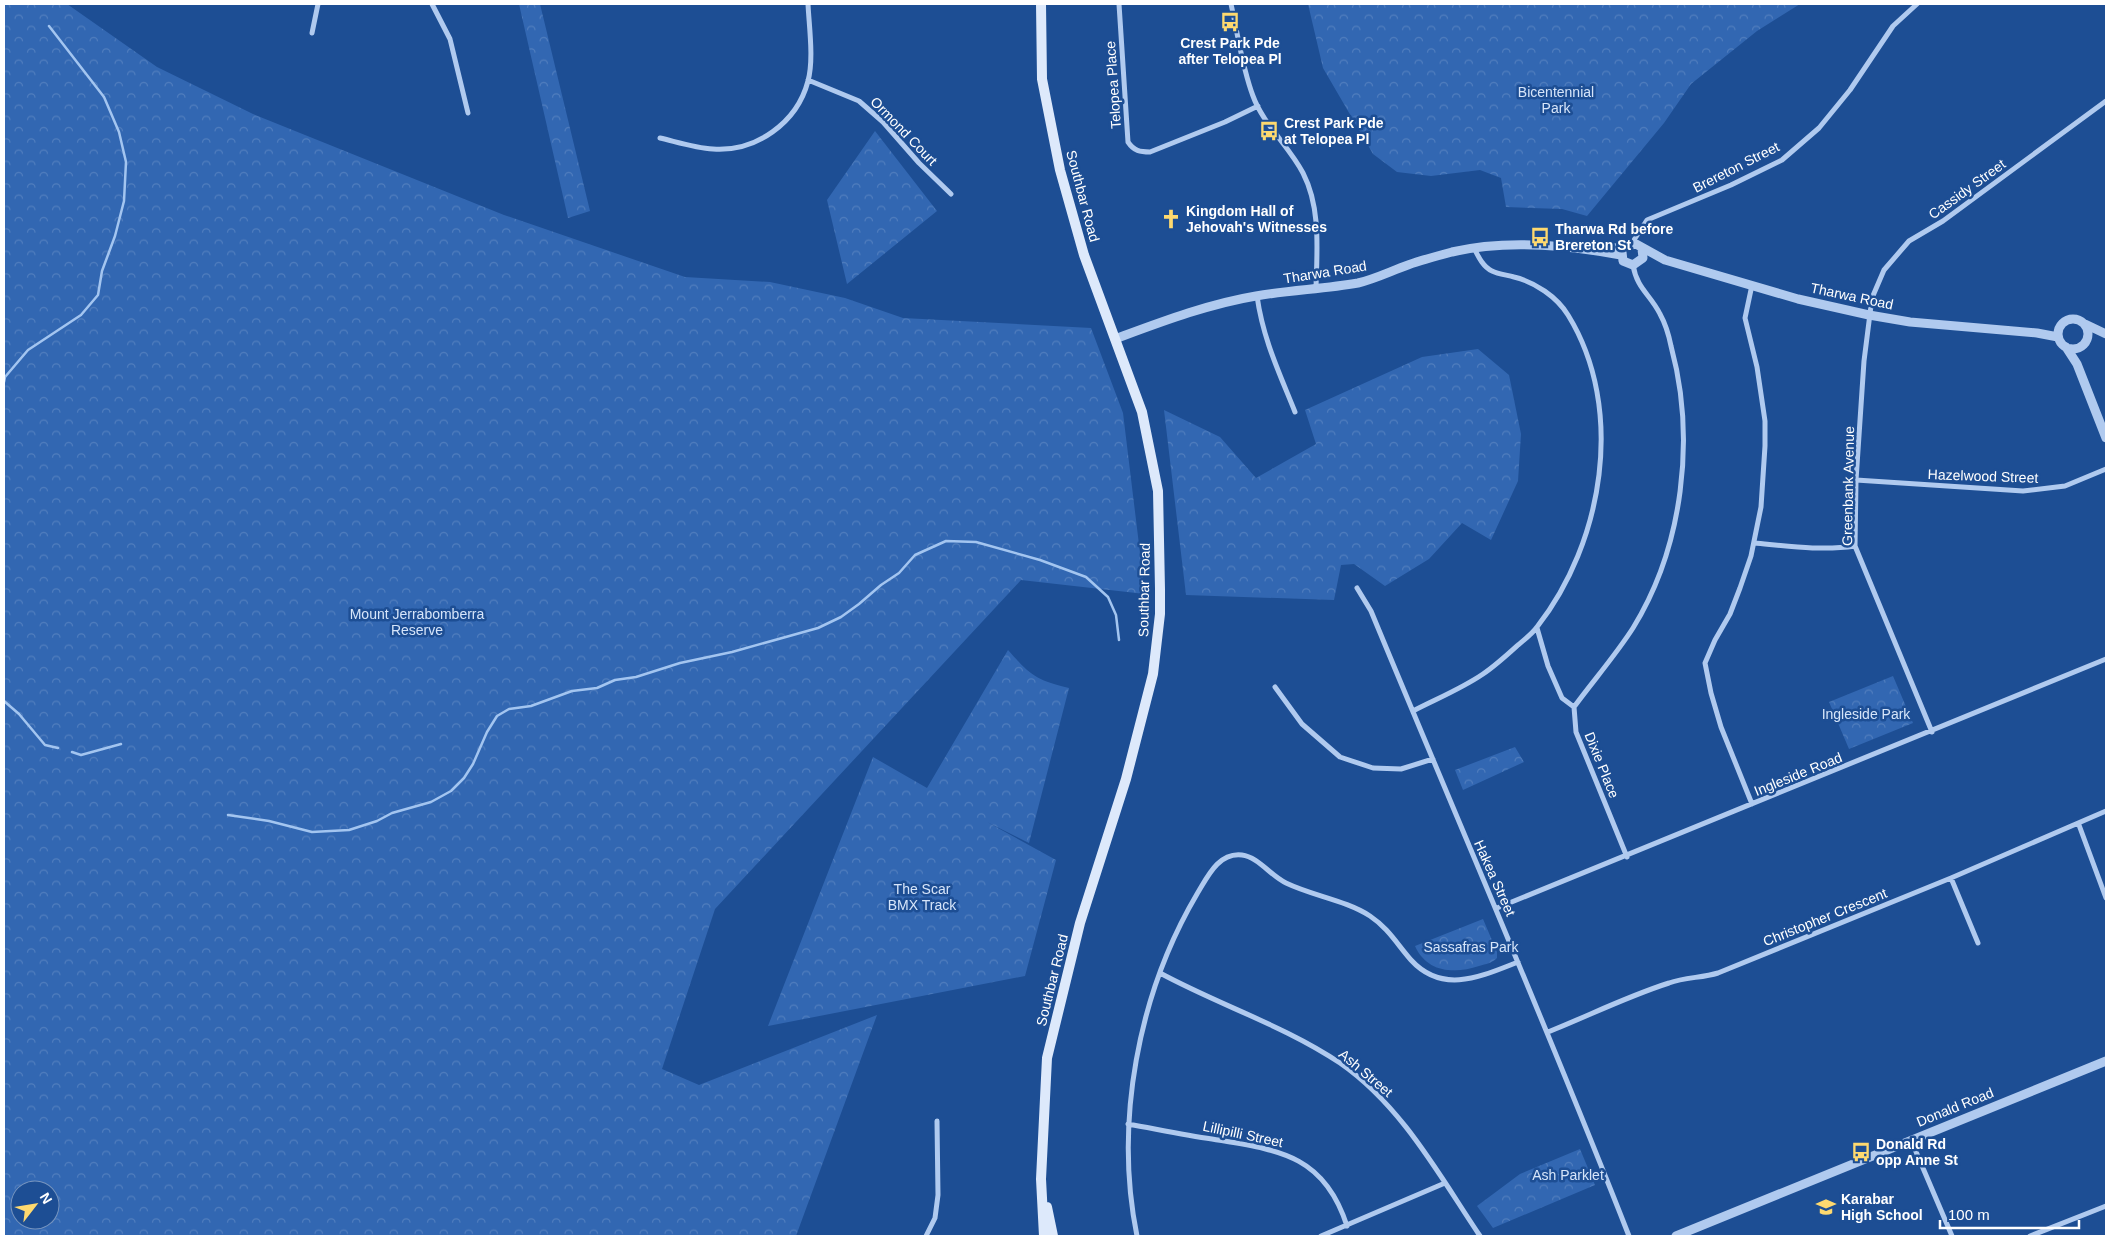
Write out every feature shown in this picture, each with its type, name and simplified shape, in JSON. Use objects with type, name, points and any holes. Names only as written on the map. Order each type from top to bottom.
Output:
[{"type":"main road","name":"Southbar Road","points":[[1041,4],[1042,79],[1060,170],[1084,255],[1142,412],[1158,491],[1160,614],[1153,674],[1126,779],[1080,923],[1047,1058],[1041,1179],[1044,1236]]},
{"type":"main road","name":"Southbar Road","points":[[1041,1179],[1053,1236]]},
{"type":"street","points":[[312,33],[318,4]]},
{"type":"street","points":[[432,4],[450,39],[468,113]]},
{"type":"street","points":[[660,138],[712,149],[739,147],[756,142],[779,127],[791,115],[800,100],[808,80],[810,62],[808,4]]},
{"type":"street","name":"Telopea Place","points":[[1119,4],[1128,142],[1138,152],[1150,152],[1225,122],[1258,106]]},
{"type":"street","points":[[1231,4],[1253,97],[1303,173],[1314,203],[1317,234],[1316,288]]},
{"type":"street","name":"Brereton Street","points":[[1629,244],[1648,220],[1731,185],[1782,160],[1819,128],[1850,90],[1893,26],[1917,4]]},
{"type":"street","name":"Ormond Court","points":[[808,80],[860,101],[883,122],[919,163],[951,194]]},
{"type":"street","name":"Cassidy Street","points":[[1869,315],[1878,282],[1884,270],[1909,241],[1943,221],[2106,101]]},
{"type":"street","points":[[1629,244],[1642,248],[1642,258],[1633,265],[1626,263],[1621,256],[1622,250],[1629,244]]},
{"type":"street","name":"Tharwa Road","points":[[1600,250],[1629,244]]},
{"type":"street","name":"Tharwa Road","points":[[1115,339],[1193,312],[1257,296],[1336,287],[1366,281],[1409,265],[1474,248],[1513,245],[1600,250],[1621,256]]},
{"type":"street","points":[[1413,711],[1483,674],[1537,628],[1575,563],[1592,517],[1599,478],[1602,443],[1601,414],[1591,370],[1581,339],[1567,313],[1538,286],[1516,277],[1491,271],[1479,259],[1474,248]]},
{"type":"street","name":"Tharwa Road","points":[[1642,248],[1665,260]]},
{"type":"street","name":"Tharwa Road","points":[[1642,258],[1665,260],[1798,299],[1869,315],[1910,322],[2037,333],[2058,337]]},
{"type":"street","points":[[1537,628],[1548,666],[1562,698],[1574,707],[1609,664],[1634,627],[1651,592],[1666,550],[1676,513],[1683,477],[1685,444],[1684,410],[1671,345],[1660,314],[1638,283],[1633,265]]},
{"type":"street","points":[[1752,285],[1745,318],[1752,341],[1762,396],[1765,446],[1760,507],[1754,543],[1730,614],[1715,640],[1705,663],[1721,727],[1752,804]]},
{"type":"street","points":[[1257,296],[1261,324],[1272,357],[1295,412]]},
{"type":"street","name":"Greenbank Avenue","points":[[1869,315],[1856,480],[1855,546],[1932,732]]},
{"type":"street","points":[[2106,334],[2072,318],[2060,326],[2058,337],[2077,364],[2106,438]]},
{"type":"street","points":[[2077,364],[2088,332],[2085,324]]},
{"type":"street","name":"Tharwa Road","points":[[2037,333],[2060,326]]},
{"type":"street","points":[[2066,347],[2073,349],[2106,334]]},
{"type":"street","name":"Hazelwood Street","points":[[1856,480],[2023,491],[2064,486],[2106,469]]},
{"type":"street","points":[[1754,543],[1795,547],[1842,548],[1855,546]]},
{"type":"street","name":"Hakea Street","points":[[1357,588],[1371,611],[1472,853],[1497,908],[1629,1236]]},
{"type":"street","name":"Ingleside Road","points":[[1497,908],[1627,857],[2106,659]]},
{"type":"street","points":[[1275,688],[1302,724],[1340,756],[1373,768],[1401,769],[1433,759]]},
{"type":"street","name":"Dixie Place","points":[[1574,707],[1576,732],[1627,857]]},
{"type":"street","name":"Christopher Crescent","points":[[1548,1032],[1668,983],[1689,978],[1704,978],[1718,973],[2079,825],[2106,812]]},
{"type":"street","points":[[2079,825],[2106,898]]},
{"type":"street","points":[[1137,1236],[1129,1173],[1128,1124],[1141,1036],[1160,973],[1189,908],[1209,873],[1221,861],[1235,855],[1251,858],[1278,879],[1294,887],[1368,914],[1390,932],[1411,960],[1429,975],[1441,979],[1466,980],[1518,962]]},
{"type":"street","points":[[1951,878],[1978,943]]},
{"type":"street","name":"Ash Street","points":[[1160,973],[1297,1039],[1340,1063],[1366,1084],[1400,1117],[1480,1236]]},
{"type":"street","name":"Donald Road","points":[[1676,1236],[2106,1061]]},
{"type":"street","points":[[926,1236],[935,1218],[938,1195],[937,1121]]},
{"type":"street","name":"Lillipilli Street","points":[[1128,1124],[1241,1144],[1279,1152],[1294,1158],[1306,1165],[1329,1187],[1340,1206],[1347,1226]]},
{"type":"street","points":[[1911,1140],[1952,1236]]},
{"type":"street","points":[[1321,1236],[1445,1183]]},
{"type":"street","points":[[2030,1236],[2106,1206]]},
{"type":"green space","name":"Mount Jerrabomberra Reserve","points":[[4,4],[67,4],[157,67],[253,114],[504,215],[685,277],[770,282],[845,298],[903,318],[1091,328],[1123,413],[1145,594],[1021,580],[715,909],[662,1069],[699,1085],[877,1015],[796,1236],[4,1236]]},
{"type":"green space","points":[[519,4],[540,4],[590,211],[568,218]]},
{"type":"green space","name":"Bicentennial Park","points":[[1308,4],[1800,4],[1757,31],[1691,84],[1664,123],[1587,216],[1562,209],[1506,207],[1501,178],[1480,170],[1431,176],[1397,172],[1373,154],[1323,68]]},
{"type":"green space","points":[[875,131],[937,211],[847,284],[827,200]]},
{"type":"green space","points":[[1478,349],[1509,375],[1521,434],[1518,481],[1491,540],[1462,523],[1429,559],[1385,586],[1354,564],[1341,565],[1334,600],[1186,595],[1164,410],[1220,437],[1256,478],[1316,444],[1305,410],[1422,357]]},
{"type":"green space","name":"The Scar BMX Track","points":[[1008,650],[1034,675],[1069,688],[1029,843],[987,822],[1056,860],[1025,976],[768,1026],[873,757],[927,788]]},
{"type":"green space","name":"Ingleside Park","points":[[1893,676],[1913,723],[1849,749],[1829,702]]},
{"type":"green space","points":[[1515,747],[1524,762],[1463,790],[1455,770]]},
{"type":"green space","name":"Sassafras Park","points":[[1483,919],[1497,952],[1497,958],[1489,963],[1470,969],[1442,969],[1427,962],[1415,946]]},
{"type":"green space","name":"Ash Parklet","points":[[1580,1149],[1595,1185],[1493,1228],[1477,1206],[1520,1174]]},
{"type":"waterway","points":[[4,382],[5,377],[28,350],[81,315],[98,295],[102,271],[115,236],[124,201],[126,162],[119,132],[104,97],[49,26]]},
{"type":"waterway","points":[[228,815],[269,821],[312,832],[349,830],[377,821],[392,813],[431,802],[451,791],[464,778],[497,716],[509,709],[531,706],[572,691],[597,688],[615,680],[636,677],[680,663],[732,652],[818,628],[841,617],[859,604],[881,585],[899,573],[915,555],[946,541],[976,542],[1040,560],[1086,577],[1108,597],[1116,615],[1119,640]]},
{"type":"waterway","points":[[4,701],[19,714],[45,745],[58,748]]},
{"type":"waterway","points":[[72,752],[81,755],[121,744]]},
{"type":"place","name":"Crest Park Pde after Telopea Pl","points":[[1230,22]]},
{"type":"place","name":"Crest Park Pde at Telopea Pl","points":[[1269,131]]},
{"type":"place","name":"Kingdom Hall of Jehovah's Witnesses","points":[[1171,219]]},
{"type":"place","name":"Tharwa Rd before Brereton St","points":[[1540,237]]},
{"type":"place","name":"Donald Rd opp Anne St","points":[[1861,1152]]},
{"type":"place","name":"Karabar High School","points":[[1826,1207]]}]
